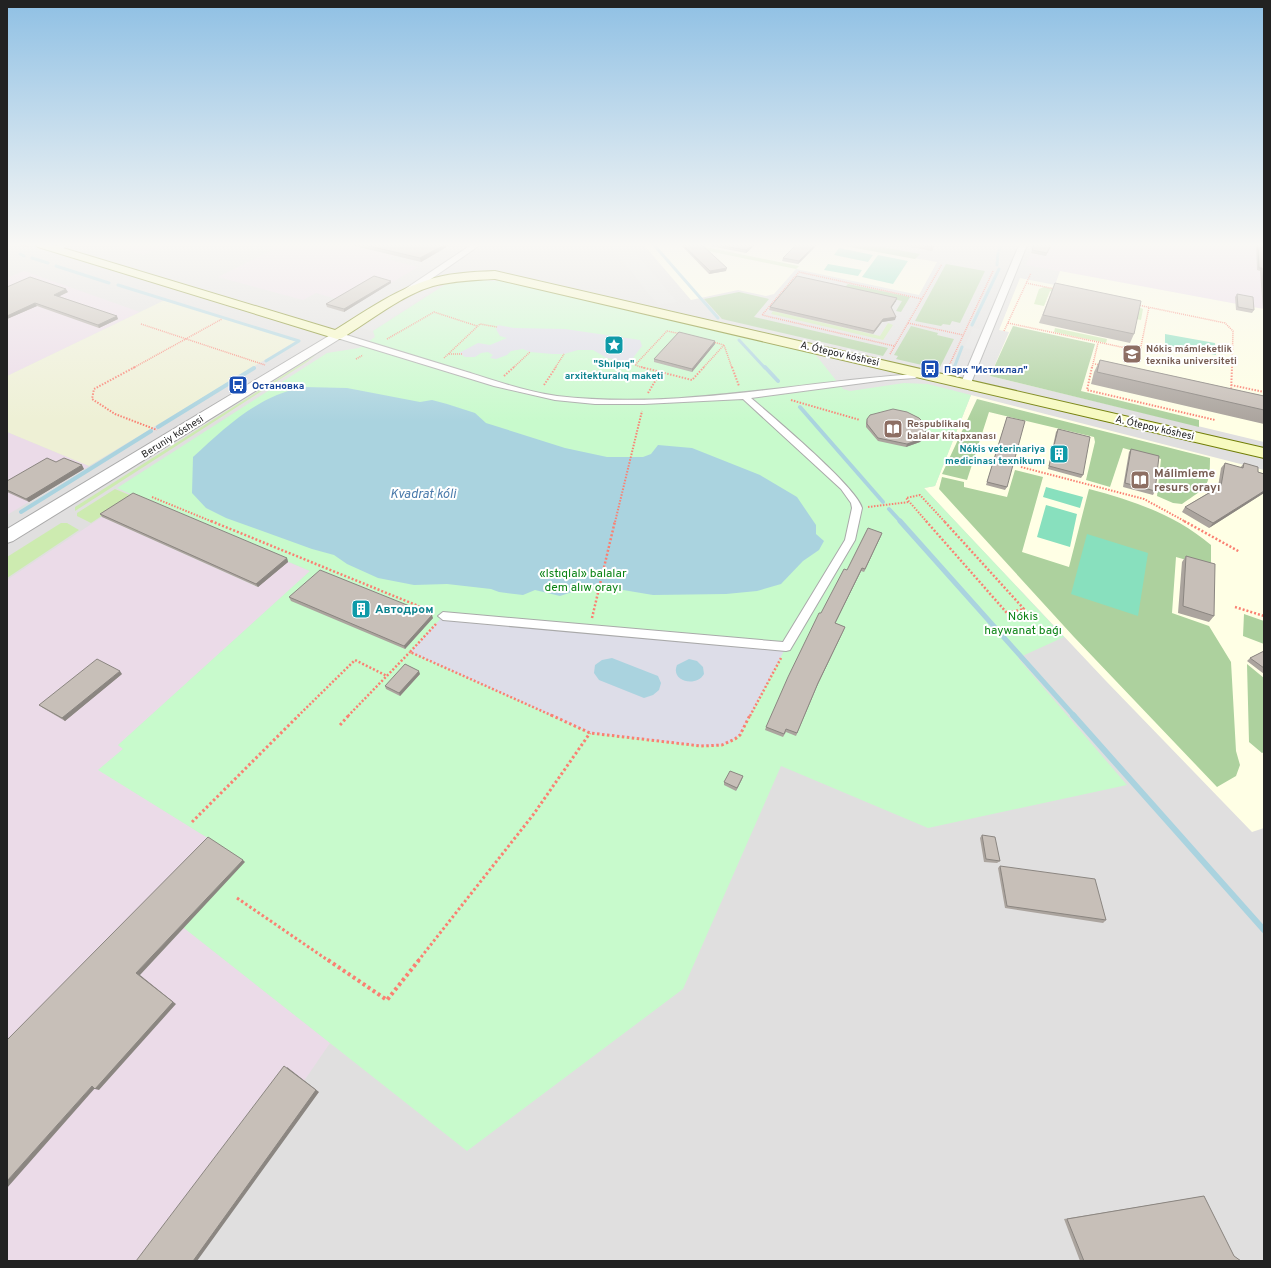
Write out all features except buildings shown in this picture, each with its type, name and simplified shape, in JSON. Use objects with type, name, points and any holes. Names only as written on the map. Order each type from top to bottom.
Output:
[{"type":"main road","points":[[240,304],[337,335]]},
{"type":"main road","name":"A. Ótepov kóshesi","points":[[337,335],[388,304]]},
{"type":"main road","name":"A. Ótepov kóshesi","points":[[625,304],[1264,453]]},
{"type":"street","points":[[966,383],[999,304]]},
{"type":"street","points":[[337,335],[496,384],[555,398],[595,402],[644,402],[745,396],[886,378],[915,376]]},
{"type":"street","name":"Beruniy kóshesi","points":[[7,537],[337,335]]},
{"type":"street","points":[[443,616],[590,628],[786,647],[850,540],[857,508],[856,503],[844,487],[745,396]]},
{"type":"path","points":[[771,304],[762,315],[894,346]]},
{"type":"path","points":[[889,358],[894,346],[919,304]]},
{"type":"path","points":[[946,372],[977,304]]},
{"type":"path","points":[[1004,331],[1016,304]]},
{"type":"path","points":[[1135,304],[1229,325],[1233,331],[1231,395]]},
{"type":"path","points":[[1008,323],[1140,351],[1148,307]]},
{"type":"path","points":[[377,347],[388,338],[434,312],[451,319],[477,326]]},
{"type":"path","points":[[159,431],[115,414],[92,399],[94,389],[222,319]]},
{"type":"path","points":[[908,323],[963,335]]},
{"type":"path","points":[[141,324],[268,366]]},
{"type":"path","points":[[434,365],[449,354],[480,324],[497,327]]},
{"type":"path","points":[[637,363],[667,331],[681,334]]},
{"type":"path","points":[[710,341],[724,345]]},
{"type":"path","points":[[1098,343],[1087,390],[1215,420]]},
{"type":"path","points":[[637,363],[635,365],[660,373],[692,380],[724,345]]},
{"type":"path","points":[[724,345],[740,390],[745,396]]},
{"type":"path","points":[[496,384],[530,352]]},
{"type":"path","points":[[449,354],[462,354]]},
{"type":"path","points":[[538,394],[564,354]]},
{"type":"path","points":[[630,361],[637,363]]},
{"type":"path","points":[[1095,364],[1102,365]]},
{"type":"path","points":[[590,628],[644,402],[647,394],[660,373]]},
{"type":"path","points":[[1231,385],[1264,392]]},
{"type":"path","points":[[783,391],[793,402],[860,420]]},
{"type":"path","points":[[1021,467],[1144,499],[1240,552]]},
{"type":"path","points":[[920,494],[1024,609],[1008,613],[909,502],[906,498],[920,494]]},
{"type":"path","points":[[152,497],[443,616],[340,725]]},
{"type":"path","points":[[857,508],[909,502]]},
{"type":"path","points":[[1235,607],[1264,616]]},
{"type":"path","points":[[410,652],[590,733],[701,746],[717,746],[729,743],[740,735],[786,647]]},
{"type":"path","points":[[192,822],[355,660],[387,676]]},
{"type":"path","points":[[236,898],[388,1000],[533,815],[590,733]]},
{"type":"shaded area","points":[[7,304],[1264,304],[1264,1261],[7,1261]]},
{"type":"shaded area","points":[[7,304],[118,304],[140,312],[7,376]]},
{"type":"shaded area","points":[[156,304],[178,304],[296,341],[89,466],[7,432],[7,376]]},
{"type":"shaded area","points":[[399,304],[413,304],[372,331],[361,328]]},
{"type":"shaded area","name":"Nókis mámleketlik texnika universiteti","points":[[1009,304],[1238,304],[1264,309],[1264,442],[990,376],[1009,332],[999,330]]},
{"type":"shaded area","points":[[1238,304],[1264,304],[1264,309]]},
{"type":"shaded area","points":[[498,325],[514,328],[565,329],[640,340],[642,346],[630,362],[607,358],[593,350],[578,350],[564,354],[553,354],[530,352],[523,349],[511,351],[507,355],[496,359],[490,358],[493,355],[488,352],[481,353],[475,357],[465,357],[459,353],[478,343],[490,345],[507,338],[500,336],[496,329]]},
{"type":"shaded area","points":[[973,328],[987,331],[979,351],[964,348]]},
{"type":"shaded area","points":[[971,395],[1264,470],[1264,828],[1252,832],[1106,681],[924,488],[935,486]]},
{"type":"shaded area","points":[[7,432],[89,466],[7,515]]},
{"type":"shaded area","points":[[102,517],[257,587],[288,562],[310,571],[118,745],[123,749],[99,770],[211,840],[7,1046],[7,580]]},
{"type":"shaded area","points":[[443,616],[786,647],[740,735],[729,743],[717,746],[701,746],[590,733],[410,652]]},
{"type":"shaded area","points":[[184,928],[330,1043],[304,1081],[140,1261],[7,1261],[7,1117]]},
{"type":"green space","name":"«Istıqlal» balalar dem alıw orayı","points":[[415,304],[603,304],[815,354],[843,389],[850,391],[904,383],[928,384],[971,395],[935,486],[924,488],[1064,637],[1018,658],[1127,785],[928,828],[781,766],[683,989],[467,1151],[184,928],[211,840],[98,770],[123,749],[118,745],[310,571],[117,488],[327,353],[359,348],[375,337],[373,331]]},
{"type":"green space","points":[[709,304],[765,304],[754,317],[888,348],[883,356],[722,319]]},
{"type":"green space","points":[[900,304],[906,304],[901,312],[896,311]]},
{"type":"green space","points":[[924,304],[969,304],[960,323],[952,321],[950,325],[943,324],[941,326],[915,321]]},
{"type":"green space","points":[[1114,304],[1128,304],[1143,309],[1141,320],[1136,319],[1138,309]]},
{"type":"green space","points":[[773,311],[880,336],[888,323],[893,325],[883,340],[771,314]]},
{"type":"green space","points":[[911,326],[954,339],[939,369],[896,359],[898,356],[894,355]]},
{"type":"green space","points":[[1013,326],[1095,344],[1081,391],[1199,420],[1199,427],[990,376]]},
{"type":"green space","points":[[1055,328],[1107,339],[1106,343],[1054,332]]},
{"type":"green space","points":[[1165,334],[1215,343],[1216,355],[1165,345]]},
{"type":"green space","points":[[317,354],[307,362],[75,511],[75,507]]},
{"type":"green space","points":[[977,399],[1210,458],[1209,476],[1207,482],[1201,490],[1182,504],[1173,503],[1157,496],[1161,459],[1123,448],[1110,487],[1086,480],[1095,442],[1094,437],[989,412],[967,480],[942,474]]},
{"type":"green space","points":[[1015,470],[1043,477],[1022,552],[1069,567],[1089,489],[1122,498],[1153,510],[1183,525],[1211,545],[1211,567],[1176,557],[1172,613],[1209,626],[1231,662],[1236,751],[1240,765],[1236,776],[1217,787],[1074,637],[939,489],[942,477],[964,482],[964,487],[1007,497]]},
{"type":"green space","points":[[1046,487],[1083,497],[1080,508],[1043,497]]},
{"type":"green space","points":[[115,489],[132,496],[91,523],[77,516],[77,513]]},
{"type":"green space","points":[[1046,505],[1077,514],[1070,547],[1037,537]]},
{"type":"green space","points":[[61,523],[67,523],[79,530],[7,578],[7,557]]},
{"type":"green space","points":[[1087,534],[1148,553],[1138,616],[1071,594]]},
{"type":"green space","points":[[1244,614],[1264,621],[1264,644],[1243,636]]},
{"type":"green space","points":[[1247,664],[1264,678],[1264,752],[1262,753],[1249,742]]},
{"type":"water","name":"Kvadrat kóli","points":[[303,387],[347,388],[420,402],[432,400],[475,413],[486,423],[565,448],[607,457],[643,457],[651,454],[658,445],[692,448],[760,475],[797,497],[816,525],[816,534],[824,541],[819,550],[803,561],[781,584],[757,591],[726,594],[653,595],[593,585],[560,596],[535,590],[523,595],[499,592],[491,589],[447,584],[414,585],[378,578],[347,564],[334,555],[312,549],[226,518],[206,508],[192,493],[193,457],[230,424],[257,405],[286,392]]},
{"type":"water","points":[[612,658],[658,676],[661,683],[659,690],[653,695],[644,698],[599,680],[594,673],[595,665],[602,660]]},
{"type":"water","points":[[689,659],[697,661],[703,667],[704,674],[695,681],[690,682],[680,679],[676,671],[677,665]]},
{"type":"waterway","points":[[180,304],[299,341],[266,361]]},
{"type":"waterway","points":[[706,304],[718,318]]},
{"type":"waterway","points":[[972,325],[982,304]]},
{"type":"waterway","points":[[739,340],[765,368]]},
{"type":"waterway","points":[[954,368],[962,347]]},
{"type":"waterway","points":[[765,367],[778,381]]},
{"type":"waterway","points":[[158,427],[254,368]]},
{"type":"waterway","points":[[800,407],[883,502]]},
{"type":"waterway","points":[[21,512],[151,431]]},
{"type":"waterway","points":[[889,509],[901,522]]},
{"type":"waterway","points":[[900,521],[1074,716]]},
{"type":"waterway","points":[[1073,715],[1264,930]]},
{"type":"place","name":"\"Shılpıq\" arxitekturalıq maketi","points":[[614,345]]},
{"type":"place","name":"Nókis mámleketlik texnika universiteti","points":[[1132,354]]},
{"type":"place","name":"Парк \"Истиклал\"","points":[[930,369]]},
{"type":"place","name":"Остановка","points":[[238,385]]},
{"type":"place","name":"Respublikalıq balalar kitapxanası","points":[[893,429]]},
{"type":"place","name":"Nókis veterinariya medicinası texnikumı","points":[[1059,454]]},
{"type":"place","name":"Málimleme resurs orayı","points":[[1140,480]]},
{"type":"place","name":"Автодром","points":[[361,609]]},
{"type":"park label","name":"Nókis haywanat baǵı","points":[[1023,623]]}]
